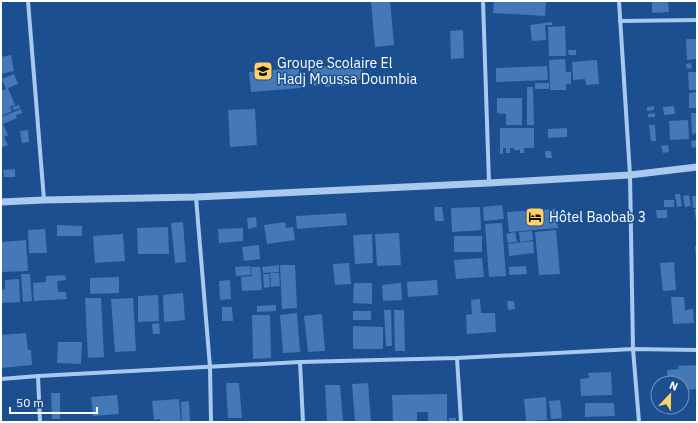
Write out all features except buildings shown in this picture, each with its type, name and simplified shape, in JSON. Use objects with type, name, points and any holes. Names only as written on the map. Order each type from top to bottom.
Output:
[{"type":"street","points":[[28,1],[44,200]]},
{"type":"street","points":[[482,1],[489,183]]},
{"type":"street","points":[[619,1],[630,175],[633,349],[639,422]]},
{"type":"street","points":[[620,21],[697,20]]},
{"type":"street","points":[[1,202],[196,198],[630,175],[697,167]]},
{"type":"street","points":[[196,198],[210,367],[211,422]]},
{"type":"street","points":[[1,379],[300,362],[457,358],[633,349],[697,350]]},
{"type":"street","points":[[457,358],[461,422]]},
{"type":"street","points":[[300,362],[303,422]]},
{"type":"street","points":[[38,376],[40,422]]},
{"type":"place","name":"Groupe Scolaire El Hadj Moussa Doumbia","points":[[263,71]]},
{"type":"place","name":"Hôtel Baobab 3","points":[[535,217]]}]
